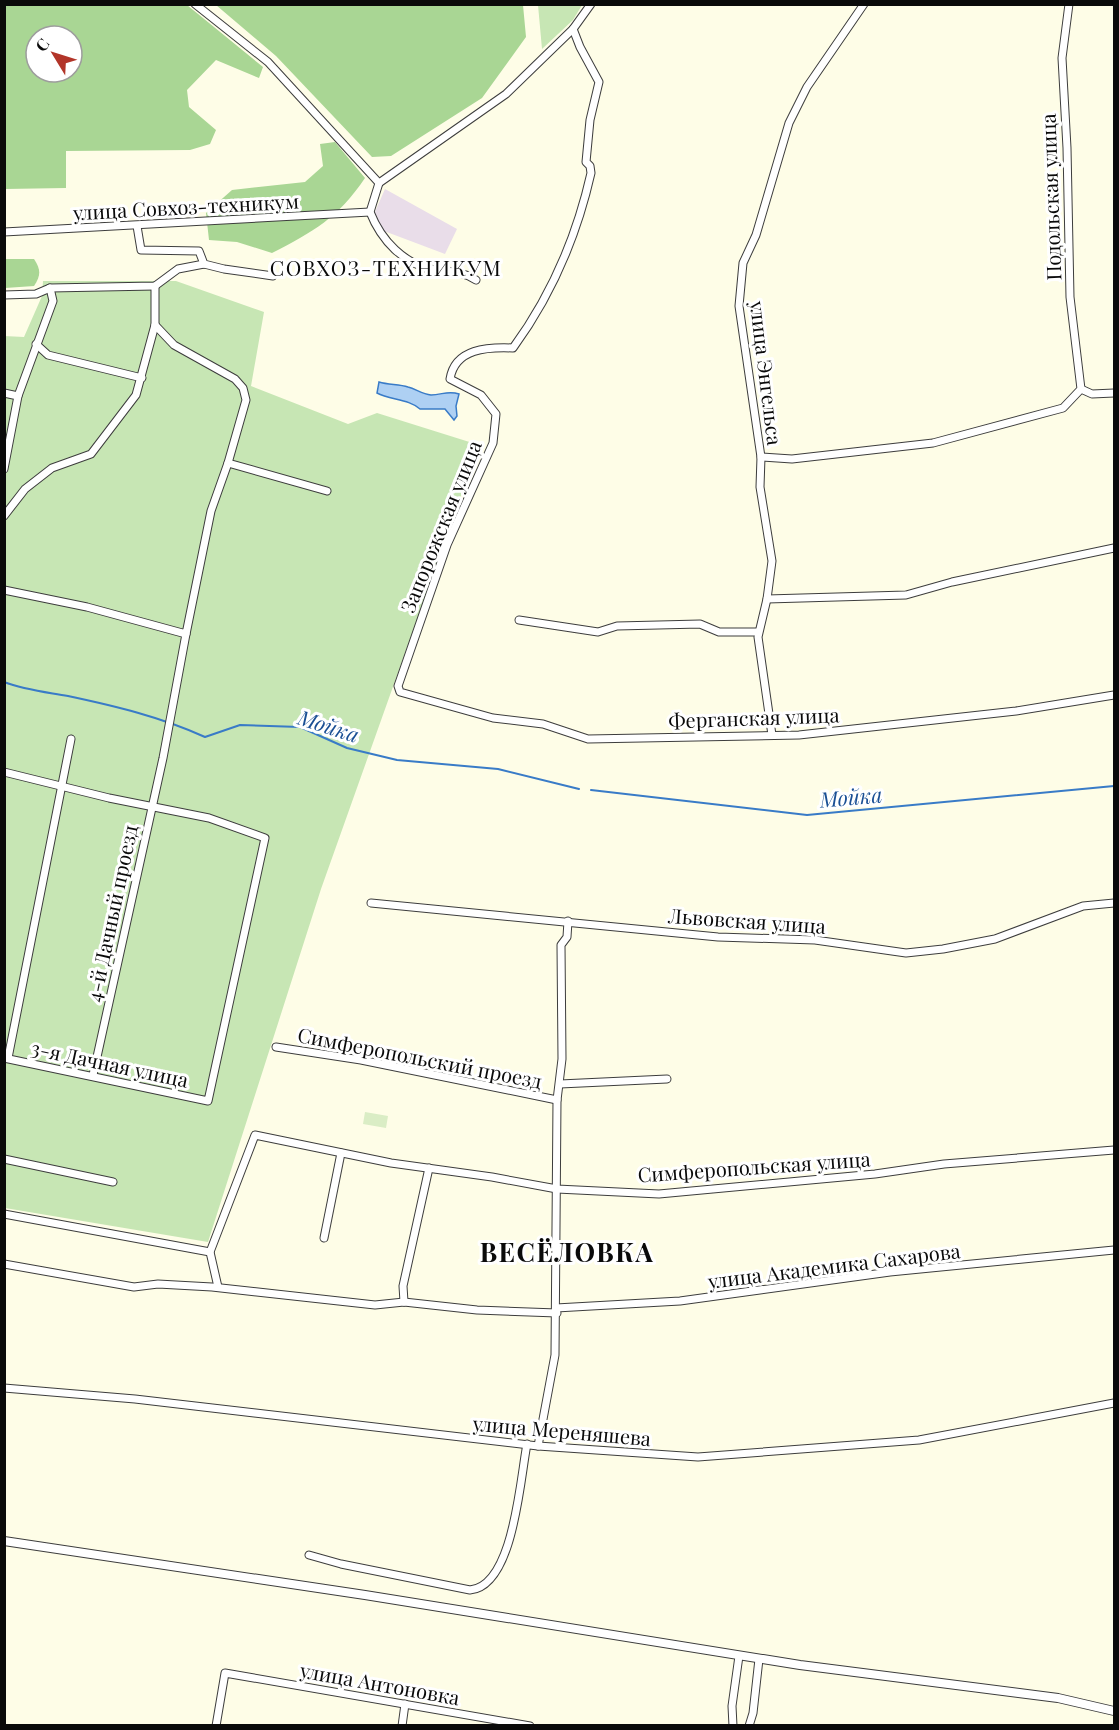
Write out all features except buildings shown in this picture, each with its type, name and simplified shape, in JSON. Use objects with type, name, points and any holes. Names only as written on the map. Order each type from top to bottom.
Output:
[{"type":"street","points":[[195,4],[268,62],[379,183]]},
{"type":"street","points":[[476,280],[462,272],[433,270],[406,258],[383,239],[370,212],[379,183],[506,94],[573,29],[591,4]]},
{"type":"street","name":"улица Энгельса","points":[[772,735],[758,632],[767,599],[772,561],[760,487],[762,457],[739,306],[743,263],[756,235],[789,123],[807,87],[864,4]]},
{"type":"street","name":"Подольская улица","points":[[1069,4],[1062,58],[1067,148],[1070,297],[1081,389]]},
{"type":"street","name":"Запорожская улица","points":[[400,692],[398,686],[447,544],[493,442],[496,414],[480,395],[450,379],[452,369],[460,359],[475,350],[513,348],[538,312],[582,213],[591,172],[586,162],[588,135],[599,82],[573,29]]},
{"type":"street","name":"улица Совхоз-техникум","points":[[4,232],[370,212]]},
{"type":"street","points":[[137,226],[141,250],[200,251],[204,264]]},
{"type":"street","points":[[4,295],[36,294],[50,288],[155,286],[178,269],[204,264],[273,276]]},
{"type":"street","points":[[4,516],[25,489],[52,468],[91,454],[136,395],[155,325],[155,286]]},
{"type":"street","points":[[4,469],[18,396],[53,301],[50,288]]},
{"type":"street","name":"4-й Дачный проезд","points":[[93,1075],[163,758],[212,511],[246,400],[243,388],[235,379],[174,345],[155,325]]},
{"type":"street","points":[[36,344],[48,355],[142,378]]},
{"type":"street","points":[[762,457],[792,459],[933,443],[1063,408],[1081,389],[1092,394],[1114,393]]},
{"type":"street","points":[[4,393],[18,396]]},
{"type":"street","points":[[228,463],[327,491]]},
{"type":"street","points":[[767,599],[906,595],[952,582],[1114,548]]},
{"type":"street","points":[[4,590],[87,607],[186,634]]},
{"type":"street","points":[[519,620],[598,632],[617,627],[700,624],[719,632],[758,632]]},
{"type":"street","name":"Ферганская улица","points":[[400,692],[493,718],[543,724],[588,739],[799,735],[1016,711],[1114,695]]},
{"type":"street","points":[[6,1058],[71,739]]},
{"type":"street","points":[[4,772],[151,807]]},
{"type":"street","name":"3-я Дачная улица","points":[[6,1058],[208,1101],[265,838],[209,818],[151,807]]},
{"type":"street","name":"Львовская улица","points":[[371,903],[718,937],[815,940],[906,953],[943,950],[995,939],[1083,906],[1114,903]]},
{"type":"street","points":[[538,1446],[555,1355],[557,1310],[554,1275],[557,1101],[560,1084],[561,945],[567,937],[568,921]]},
{"type":"street","name":"Симферопольский проезд","points":[[276,1047],[361,1060],[557,1101]]},
{"type":"street","points":[[560,1084],[667,1079]]},
{"type":"street","name":"Симферопольская улица","points":[[210,1252],[255,1135],[341,1153],[557,1189],[658,1194],[875,1174],[944,1164],[1114,1150]]},
{"type":"street","points":[[324,1238],[341,1153]]},
{"type":"street","points":[[4,1159],[113,1182]]},
{"type":"street","points":[[404,1302],[403,1286],[429,1168]]},
{"type":"street","points":[[4,1214],[210,1252],[215,1287]]},
{"type":"street","name":"улица Академика Сахарова","points":[[4,1264],[134,1287],[159,1284],[215,1287],[375,1305],[404,1302],[477,1310],[557,1310],[680,1300],[890,1272],[1114,1250]]},
{"type":"street","name":"улица Мереняшева","points":[[4,1388],[135,1399],[538,1446],[659,1455],[729,1455],[919,1440],[1114,1403]]},
{"type":"street","points":[[309,1555],[340,1564],[470,1590],[483,1586],[495,1574],[506,1556],[527,1444]]},
{"type":"street","points":[[4,1541],[365,1595],[759,1659],[1058,1698],[1114,1711]]},
{"type":"street","points":[[733,1725],[732,1706],[739,1656]]},
{"type":"street","points":[[749,1725],[753,1713],[759,1659]]},
{"type":"street","name":"улица Антоновка","points":[[216,1725],[225,1673],[530,1725]]},
{"type":"street","points":[[402,1725],[405,1704]]},
{"type":"shaded area","points":[[385,189],[457,229],[445,254],[384,231],[374,214]]},
{"type":"green space","points":[[4,5],[187,5],[263,67],[259,78],[216,60],[187,90],[189,107],[216,130],[210,144],[190,150],[66,151],[66,188],[5,189]]},
{"type":"green space","points":[[216,5],[523,5],[526,37],[482,98],[391,156],[372,157],[276,56]]},
{"type":"green space","points":[[538,5],[582,5],[573,20],[542,49]]},
{"type":"green space","points":[[335,142],[365,178],[345,204],[324,223],[272,253],[237,242],[209,240],[206,213],[232,190],[305,182],[323,166],[320,144]]},
{"type":"green space","points":[[5,259],[34,259],[39,272],[34,286],[5,288]]},
{"type":"green space","points":[[43,281],[176,281],[264,312],[251,386],[348,424],[377,413],[479,445],[321,889],[208,1242],[5,1208],[4,336],[24,337],[42,296]]},
{"type":"green space","points":[[365,1112],[388,1116],[386,1128],[363,1124]]},
{"type":"water","points":[[379,382],[405,386],[431,395],[459,394],[456,406],[457,416],[454,420],[445,409],[420,409],[410,403],[377,393]]},
{"type":"waterway","name":"Мойка","points":[[4,682],[138,713],[205,737],[240,725],[300,727],[347,748],[397,760],[498,769],[579,789]]},
{"type":"waterway","name":"Мойка","points":[[591,790],[807,815],[1114,786]]},
{"type":"district","name":"СОВХОЗ-ТЕХНИКУМ","points":[[386,267]]},
{"type":"district","name":"ВЕСЁЛОВКА","points":[[567,1251]]}]
